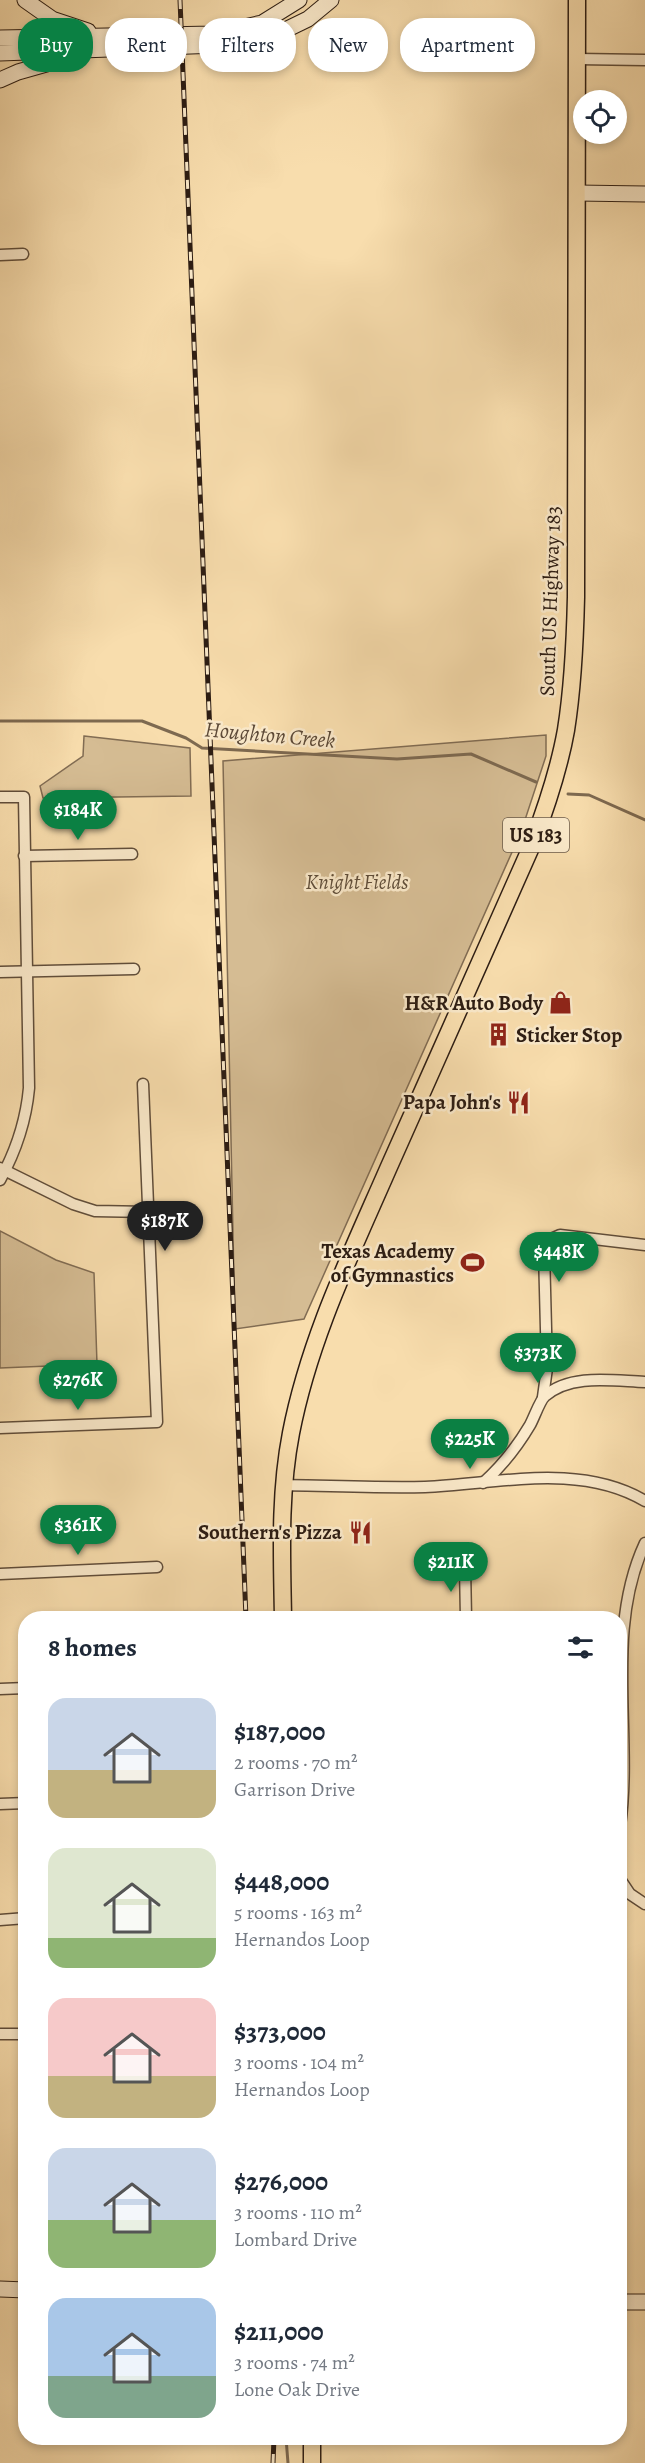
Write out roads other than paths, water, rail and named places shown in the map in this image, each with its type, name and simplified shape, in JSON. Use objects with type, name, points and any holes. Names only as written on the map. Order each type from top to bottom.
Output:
[{"type":"main road","name":"US 183","points":[[577,0],[577,58]]},
{"type":"main road","name":"South US Highway 183","points":[[283,1611],[281,1534],[283,1485],[291,1433],[320,1326],[532,846],[552,791],[566,731],[574,655],[576,597],[577,58]]},
{"type":"main road","points":[[312,2445],[312,2463]]},
{"type":"street","points":[[25,0],[52,19],[105,41]]},
{"type":"street","points":[[187,34],[236,30],[262,23],[299,0]]},
{"type":"street","points":[[187,43],[228,44],[267,39],[308,19],[331,0]]},
{"type":"street","points":[[0,38],[105,42]]},
{"type":"street","points":[[0,53],[105,42]]},
{"type":"street","points":[[0,80],[105,43]]},
{"type":"street","points":[[577,58],[645,60]]},
{"type":"street","points":[[576,193],[645,194]]},
{"type":"street","points":[[0,255],[23,254]]},
{"type":"street","points":[[0,797],[24,797],[28,971],[28,1104],[22,1131],[2,1173],[73,1204],[95,1211],[149,1212]]},
{"type":"street","points":[[24,856],[132,854]]},
{"type":"street","points":[[0,972],[134,969]]},
{"type":"street","points":[[0,1428],[157,1422],[143,1084]]},
{"type":"street","points":[[483,1483],[507,1459],[522,1438],[540,1408],[543,1397],[547,1368],[545,1245],[549,1240],[560,1235],[645,1245]]},
{"type":"street","points":[[543,1397],[557,1389],[578,1382],[599,1380],[645,1383]]},
{"type":"street","points":[[283,1485],[378,1487],[558,1479],[594,1481],[619,1488],[645,1502]]},
{"type":"street","points":[[626,1611],[631,1583],[645,1543]]},
{"type":"street","points":[[0,1574],[157,1567]]},
{"type":"street","points":[[465,1567],[466,1611]]},
{"type":"street","points":[[0,1689],[18,1688]]},
{"type":"street","points":[[0,1804],[18,1803]]},
{"type":"street","points":[[627,1890],[645,1904]]},
{"type":"street","points":[[0,1920],[18,1919]]},
{"type":"street","points":[[0,2034],[18,2034]]},
{"type":"street","points":[[0,2289],[18,2290]]},
{"type":"street","points":[[627,2302],[645,2302]]},
{"type":"waterway","name":"Houghton Creek","points":[[0,721],[142,721],[186,738],[202,748],[397,759],[471,754],[536,782]]},
{"type":"waterway","name":"Houghton Creek","points":[[568,794],[589,795],[645,820]]},
{"type":"waterway","points":[[287,2445],[288,2463]]},
{"type":"railway","points":[[180,0],[246,1611]]},
{"type":"railway","points":[[273,2463],[274,2445]]},
{"type":"place","name":"H&R Auto Body","points":[[561,1003]]},
{"type":"place","name":"Sticker Stop","points":[[498,1035]]},
{"type":"place","name":"Papa John's","points":[[519,1102]]},
{"type":"place","name":"Texas Academy of Gymnastics","points":[[472,1263]]},
{"type":"place","name":"Southern's Pizza","points":[[360,1532]]},
{"type":"park label","name":"Knight Fields","points":[[357,882]]}]
